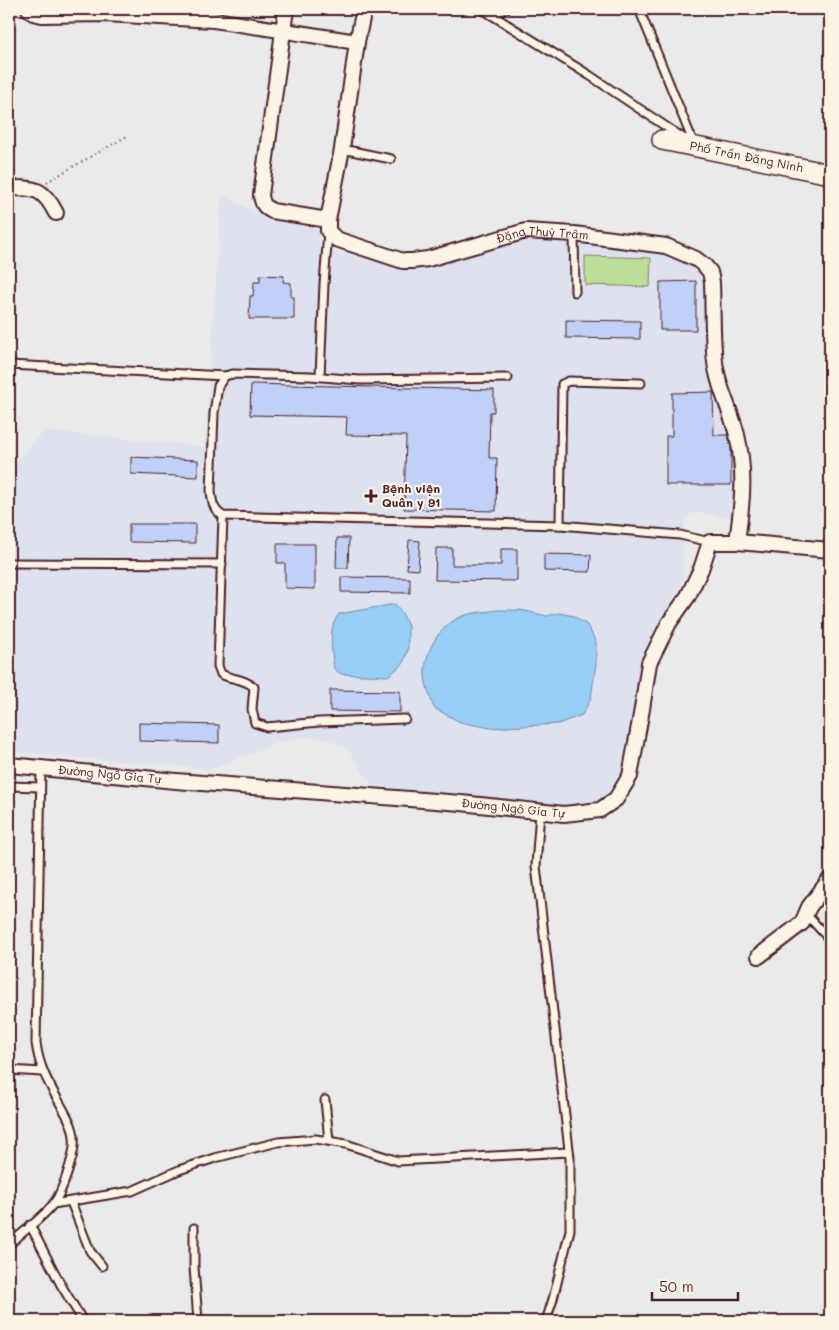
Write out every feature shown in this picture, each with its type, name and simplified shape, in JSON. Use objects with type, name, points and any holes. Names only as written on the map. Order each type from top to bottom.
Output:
[{"type":"street","points":[[286,9],[261,195],[262,202],[266,208],[272,211],[328,226],[364,9]]},
{"type":"street","points":[[35,10],[42,15],[104,12],[214,20],[358,42]]},
{"type":"street","name":"Phố Trần Đăng Ninh","points":[[662,140],[830,174]]},
{"type":"street","points":[[9,188],[36,189],[50,200],[56,214]]},
{"type":"street","name":"Đặng Thuỳ Trâm","points":[[328,226],[336,240],[404,261],[428,259],[526,231],[574,234],[666,246],[696,259],[710,272],[715,362],[720,386],[730,408],[738,437],[744,488],[737,542]]},
{"type":"street","points":[[710,542],[737,542],[830,550]]},
{"type":"street","name":"Đường Ngô Gia Tự","points":[[9,765],[233,786],[461,803],[564,814],[600,810],[616,799],[630,776],[648,663],[669,623],[688,596],[701,570],[710,542]]},
{"type":"street","points":[[759,956],[802,923],[808,907],[830,878]]},
{"type":"lane","points":[[482,9],[589,75],[696,146]]},
{"type":"lane","points":[[492,15],[506,9]]},
{"type":"lane","points":[[639,9],[696,146]]},
{"type":"lane","points":[[342,149],[391,159]]},
{"type":"lane","points":[[320,376],[328,226]]},
{"type":"lane","points":[[574,234],[575,292]]},
{"type":"lane","points":[[9,365],[225,376],[232,374],[320,376],[360,380],[508,378]]},
{"type":"lane","points":[[225,376],[218,386],[214,413],[211,491],[212,504],[217,512],[223,516],[560,525],[680,535],[710,542]]},
{"type":"lane","points":[[560,525],[562,384],[569,381],[641,383]]},
{"type":"lane","points":[[223,516],[218,666],[221,674],[229,678],[246,681],[254,687],[252,709],[255,723],[266,727],[319,722],[405,718]]},
{"type":"lane","points":[[9,564],[222,564]]},
{"type":"lane","points":[[9,1245],[53,1204],[60,1194],[74,1147],[74,1135],[70,1122],[42,1072],[36,1043],[41,768]]},
{"type":"lane","points":[[9,786],[40,787]]},
{"type":"lane","points":[[540,812],[536,866],[569,1152],[570,1230],[546,1321]]},
{"type":"lane","points":[[806,914],[830,940]]},
{"type":"lane","points":[[9,1070],[42,1072]]},
{"type":"lane","points":[[325,1100],[329,1141]]},
{"type":"lane","points":[[53,1204],[132,1191],[179,1170],[215,1158],[278,1142],[316,1139],[329,1141],[346,1144],[398,1161],[569,1152]]},
{"type":"lane","points":[[71,1202],[90,1252],[102,1266]]},
{"type":"lane","points":[[30,1225],[61,1285],[83,1321]]},
{"type":"lane","points":[[194,1228],[194,1267],[198,1321]]},
{"type":"path","points":[[36,189],[81,161],[127,136]]},
{"type":"shaded area","name":"Bệnh viện Quân y 91","points":[[222,194],[269,220],[319,229],[319,249],[385,262],[527,236],[654,250],[682,260],[707,275],[710,380],[723,410],[736,481],[732,518],[693,512],[684,521],[683,578],[647,649],[623,775],[611,795],[598,805],[576,808],[372,786],[348,749],[327,739],[297,737],[268,746],[212,769],[9,752],[9,470],[44,431],[205,446]]},
{"type":"green space","points":[[585,256],[651,258],[650,287],[585,285]]},
{"type":"water","points":[[395,604],[408,626],[408,650],[403,664],[388,676],[341,674],[334,669],[332,633],[335,620],[339,614]]},
{"type":"water","points":[[498,610],[521,610],[547,616],[559,613],[574,616],[587,625],[596,642],[596,664],[591,698],[582,715],[558,724],[490,728],[460,722],[434,708],[426,685],[425,670],[426,661],[437,637],[448,625],[463,616]]},
{"type":"building","points":[[260,275],[284,276],[283,282],[291,283],[291,297],[294,297],[294,319],[249,319],[250,296],[253,296],[254,282],[260,282]]},
{"type":"building","points":[[696,281],[696,330],[660,330],[660,282]]},
{"type":"building","points":[[566,320],[640,321],[640,339],[566,338]]},
{"type":"building","points":[[251,384],[494,390],[494,412],[490,412],[489,458],[497,458],[496,511],[404,509],[406,436],[346,435],[347,417],[250,415]]},
{"type":"building","points":[[713,392],[714,435],[728,435],[731,448],[731,485],[666,485],[666,436],[672,436],[672,393]]},
{"type":"building","points":[[131,457],[198,460],[198,477],[131,474]]},
{"type":"building","points":[[129,524],[195,524],[195,543],[129,542]]},
{"type":"building","points":[[337,538],[349,538],[348,568],[336,568]]},
{"type":"building","points":[[409,540],[420,541],[418,570],[407,569]]},
{"type":"building","points":[[277,544],[315,544],[315,589],[285,588],[285,563],[277,563]]},
{"type":"building","points":[[436,548],[452,548],[452,565],[501,565],[501,549],[517,549],[517,581],[435,580]]},
{"type":"building","points":[[544,554],[591,555],[590,572],[544,571]]},
{"type":"building","points":[[341,577],[410,578],[410,593],[341,592]]},
{"type":"building","points":[[330,690],[400,691],[400,712],[330,711]]},
{"type":"building","points":[[139,723],[219,725],[219,743],[139,741]]},
{"type":"place","name":"Bệnh viện Quân y 91","points":[[371,496]]}]
